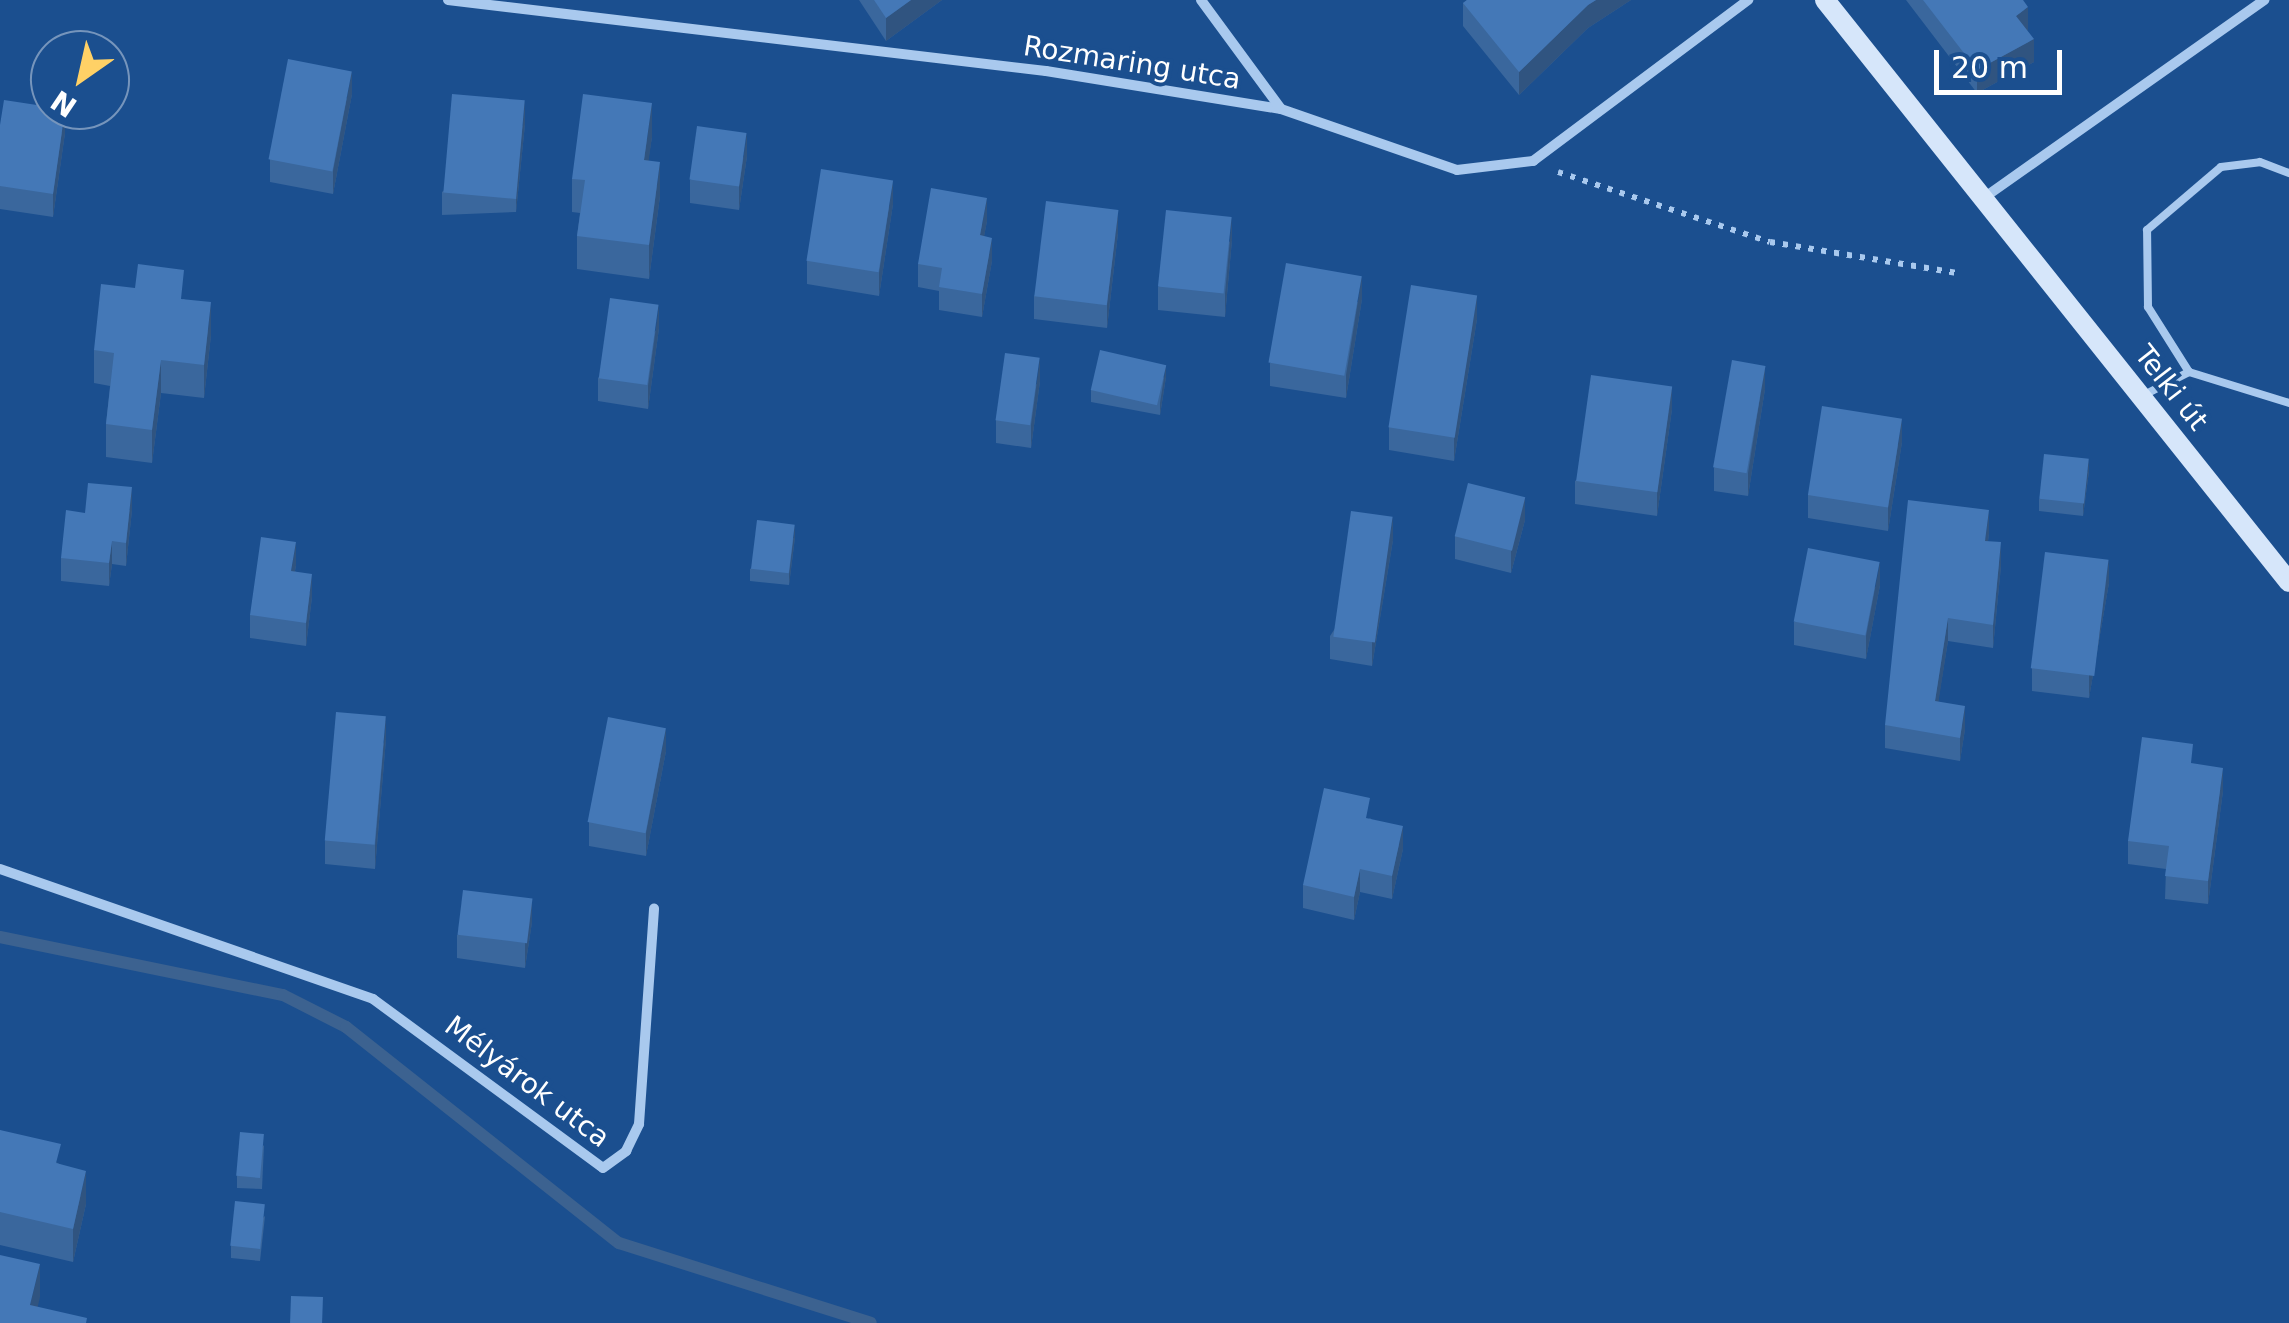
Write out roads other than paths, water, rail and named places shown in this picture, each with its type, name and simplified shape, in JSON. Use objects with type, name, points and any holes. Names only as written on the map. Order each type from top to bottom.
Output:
[{"type":"main road","name":"Telki út","points":[[1825,0],[2011,226],[2289,582]]},
{"type":"street","name":"Rozmaring utca","points":[[448,0],[1046,71],[1281,109],[1457,170],[1533,161],[1748,0]]},
{"type":"street","points":[[1201,0],[1281,109]]},
{"type":"street","points":[[1985,197],[2264,0]]},
{"type":"street","name":"Mélyárok utca","points":[[0,869],[373,999],[603,1168],[626,1152],[639,1124],[654,909]]},
{"type":"lane","points":[[2289,173],[2260,162],[2221,167],[2147,230],[2148,306],[2190,372],[2289,403]]},
{"type":"lane","points":[[2142,396],[2190,372]]},
{"type":"waterway","points":[[0,937],[283,995],[346,1027],[619,1243],[871,1323]]}]
